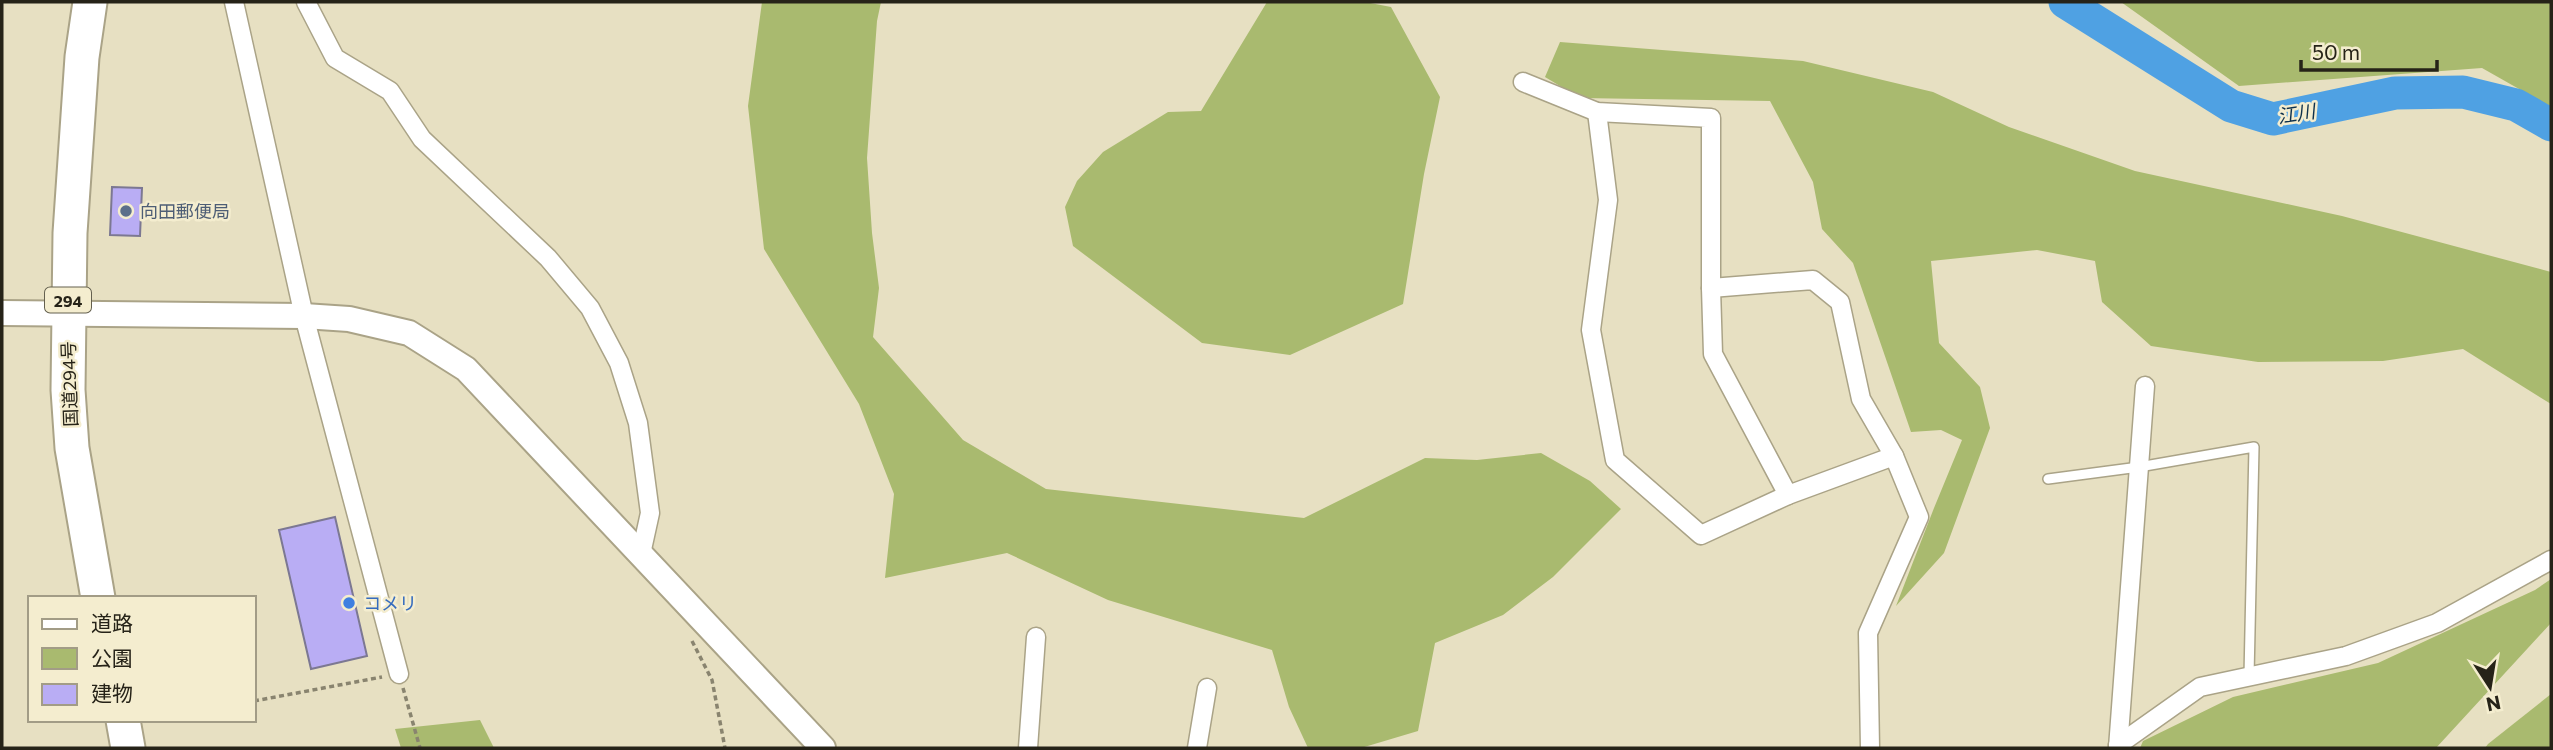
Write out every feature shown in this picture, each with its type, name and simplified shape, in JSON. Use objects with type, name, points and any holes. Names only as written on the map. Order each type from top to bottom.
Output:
[{"type":"highway","name":"国道294号","points":[[90,2],[82,57],[76,142],[68,315],[68,390],[72,448],[98,596]]},
{"type":"highway","points":[[123,722],[128,748]]},
{"type":"street","points":[[234,2],[304,316],[399,674]]},
{"type":"street","points":[[306,2],[335,58],[390,92],[422,139],[548,258],[590,308],[619,363],[638,423],[650,513],[641,554]]},
{"type":"street","points":[[1522,82],[1597,112],[1711,118],[1713,354],[1788,495]]},
{"type":"street","points":[[1597,112],[1608,200],[1591,330],[1615,460],[1700,535],[1788,495],[1894,456]]},
{"type":"street","points":[[1711,288],[1813,280],[1840,302],[1861,400],[1894,456],[1919,517],[1868,633],[1871,748]]},
{"type":"street","points":[[2,313],[304,316],[349,319],[409,333],[466,369],[823,748]]},
{"type":"street","points":[[2118,747],[2145,386]]},
{"type":"street","points":[[2118,747],[2200,687],[2346,656],[2437,623],[2551,560]]},
{"type":"street","points":[[1028,748],[1036,637]]},
{"type":"street","points":[[1198,748],[1207,688]]},
{"type":"lane","points":[[2048,479],[2139,467],[2254,447],[2249,676]]},
{"type":"path","points":[[685,601],[687,633],[712,680],[725,748]]},
{"type":"path","points":[[256,701],[399,674],[420,748]]},
{"type":"green space","points":[[762,2],[881,2],[877,21],[867,158],[879,288],[873,337],[963,440],[1046,489],[1304,518],[1425,458],[1477,460],[1541,453],[1590,481],[1621,509],[1553,577],[1503,615],[1435,643],[1418,731],[1361,748],[1308,748],[1289,707],[1272,650],[1108,600],[1007,553],[885,578],[894,494],[859,404],[764,249],[748,106]]},
{"type":"green space","points":[[1267,2],[1365,2],[1391,7],[1440,97],[1424,174],[1403,304],[1290,355],[1202,343],[1073,246],[1065,207],[1077,181],[1103,152],[1168,112],[1201,111]]},
{"type":"green space","points":[[2121,2],[2551,2],[2551,107],[2482,68],[2239,86]]},
{"type":"green space","points":[[1560,42],[1803,61],[1933,92],[2009,127],[2135,171],[2342,216],[2551,272],[2551,404],[2463,349],[2383,361],[2258,362],[2151,346],[2102,302],[2095,261],[2037,250],[1931,261],[1939,343],[1980,387],[1990,428],[1944,553],[1896,606],[1962,440],[1941,430],[1911,432],[1853,263],[1822,229],[1813,182],[1770,101],[1580,98],[1545,77]]},
{"type":"green space","points":[[2551,579],[2551,623],[2436,748],[2140,748],[2143,741],[2233,697],[2378,663],[2535,590]]},
{"type":"green space","points":[[2551,694],[2551,748],[2485,748],[2488,744]]},
{"type":"green space","points":[[480,720],[494,748],[401,748],[395,729]]},
{"type":"building","name":"向田郵便局","points":[[112,187],[142,188],[140,236],[110,235]]},
{"type":"building","points":[[335,517],[367,656],[311,669],[279,530]]},
{"type":"waterway","name":"江川","points":[[2065,2],[2231,106],[2273,119],[2395,93],[2463,92],[2516,105],[2551,125]]},
{"type":"place","name":"向田郵便局","points":[[126,211]]},
{"type":"place","name":"コメリ","points":[[349,603]]}]
